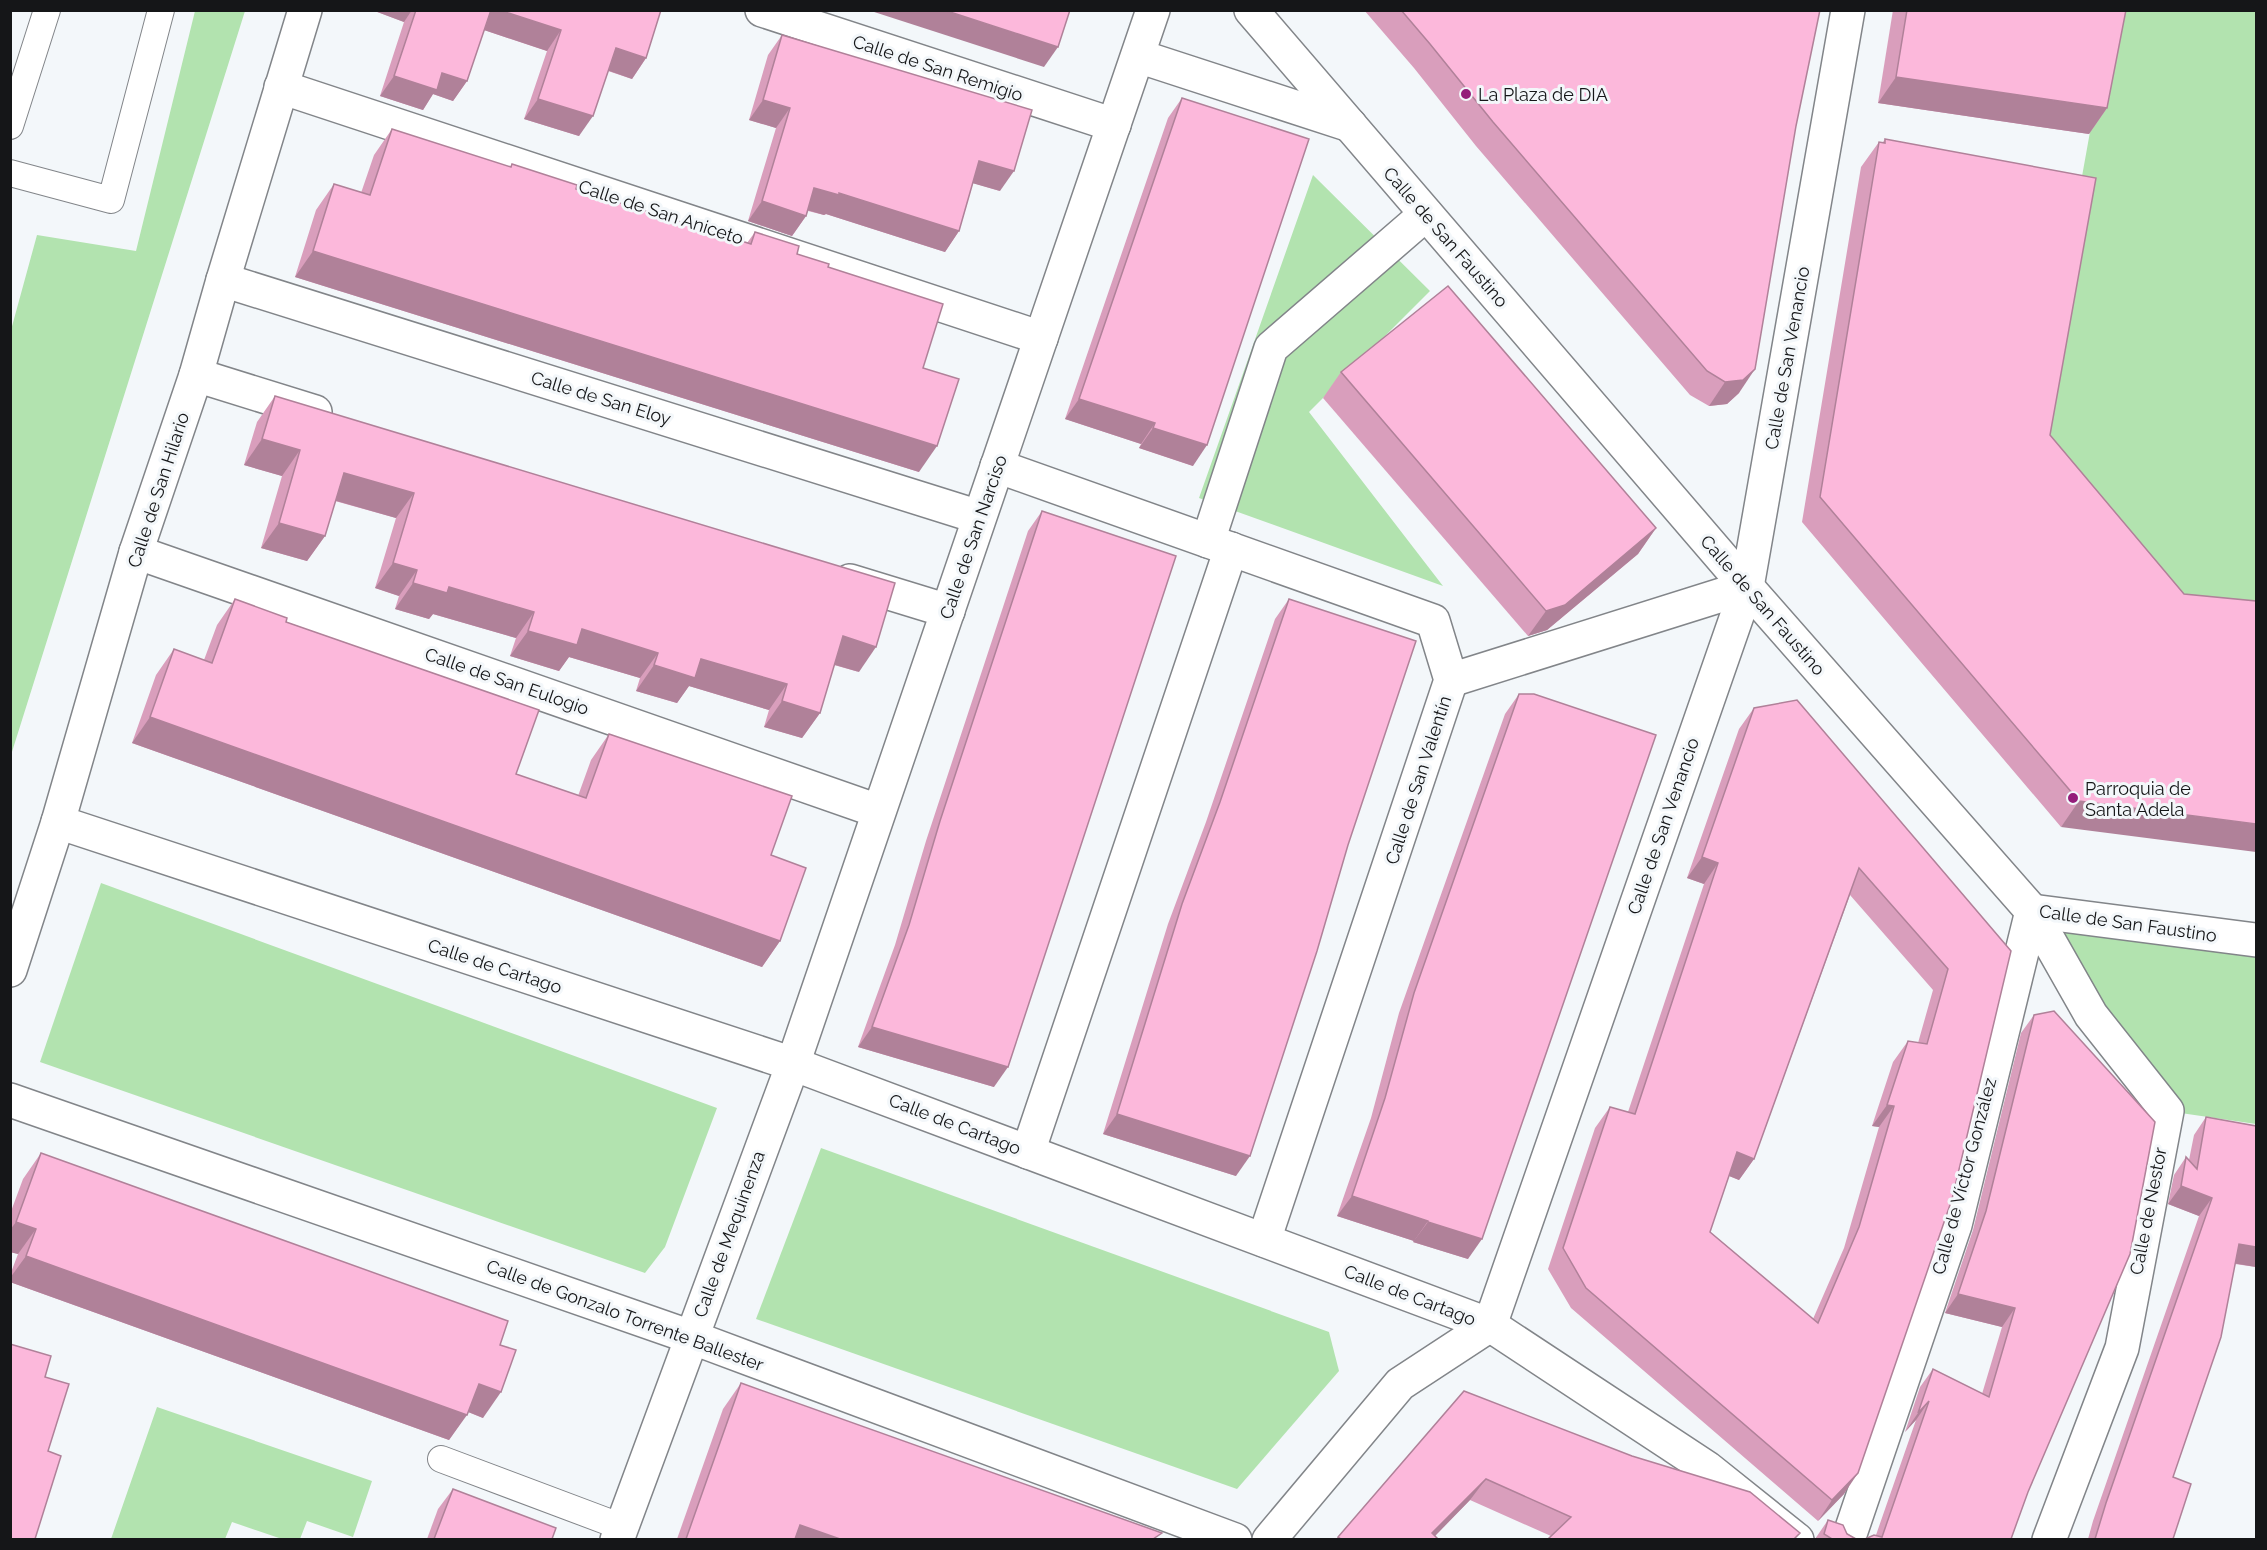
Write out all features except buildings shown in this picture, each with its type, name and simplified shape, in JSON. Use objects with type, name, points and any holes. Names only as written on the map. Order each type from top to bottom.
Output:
[{"type":"street","name":"Calle de San Hilario","points":[[10,970],[58,822],[136,552],[196,375],[305,10]]},
{"type":"street","name":"Calle de San Remigio","points":[[762,10],[1114,125]]},
{"type":"street","name":"Calle de San Narciso","points":[[793,1064],[1153,10]]},
{"type":"street","name":"Calle de San Faustino","points":[[1251,10],[1747,587],[2032,910],[2256,940]]},
{"type":"street","name":"Calle de San Venancio","points":[[1490,1325],[1747,587],[1848,10]]},
{"type":"street","points":[[1137,56],[1350,125]]},
{"type":"street","name":"Calle de San Aniceto","points":[[281,87],[1041,338]]},
{"type":"street","points":[[1028,1152],[1219,545],[1271,348],[1426,214]]},
{"type":"street","name":"Calle de San Eloy","points":[[223,280],[979,517]]},
{"type":"street","points":[[196,375],[344,422]]},
{"type":"street","name":"Calle de San Valentín","points":[[997,466],[1433,621],[1451,680],[1264,1240]]},
{"type":"street","name":"Calle de San Eulogio","points":[[136,552],[879,811]]},
{"type":"street","points":[[822,572],[948,611]]},
{"type":"street","points":[[1451,680],[1747,587]]},
{"type":"street","name":"Calle de Cartago","points":[[58,822],[793,1064],[1490,1325],[1707,1468],[1797,1539]]},
{"type":"street","name":"Calle de Víctor González","points":[[1848,1539],[1955,1225],[2032,910]]},
{"type":"street","name":"Calle de Nestor","points":[[2032,910],[2091,1015],[2167,1112],[2122,1348],[2049,1539]]},
{"type":"street","name":"Calle de Mequinenza","points":[[619,1533],[793,1064]]},
{"type":"street","name":"Calle de Gonzalo Torrente Ballester","points":[[10,1100],[691,1337],[1235,1539]]},
{"type":"street","points":[[1269,1539],[1400,1384],[1490,1325]]},
{"type":"lane","points":[[10,126],[47,10]]},
{"type":"lane","points":[[10,174],[111,200],[161,10]]},
{"type":"lane","points":[[441,1459],[619,1533]]},
{"type":"green space","points":[[195,11],[245,11],[11,755],[11,330],[37,235],[136,251]]},
{"type":"green space","points":[[2113,11],[2256,11],[2256,628],[2166,619],[2034,451]]},
{"type":"green space","points":[[1313,175],[1430,291],[1309,412],[1443,586],[1199,498]]},
{"type":"green space","points":[[101,883],[717,1108],[665,1247],[645,1273],[40,1062]]},
{"type":"green space","points":[[2032,911],[2256,940],[2256,1124],[2167,1111]]},
{"type":"green space","points":[[821,1148],[1329,1332],[1339,1371],[1237,1489],[756,1319]]},
{"type":"green space","points":[[157,1407],[372,1481],[353,1537],[307,1521],[300,1539],[282,1539],[232,1522],[225,1539],[111,1539]]},
{"type":"place","name":"La Plaza de DIA","points":[[1466,94]]},
{"type":"place","name":"Parroquia de Santa Adela","points":[[2073,798]]}]
